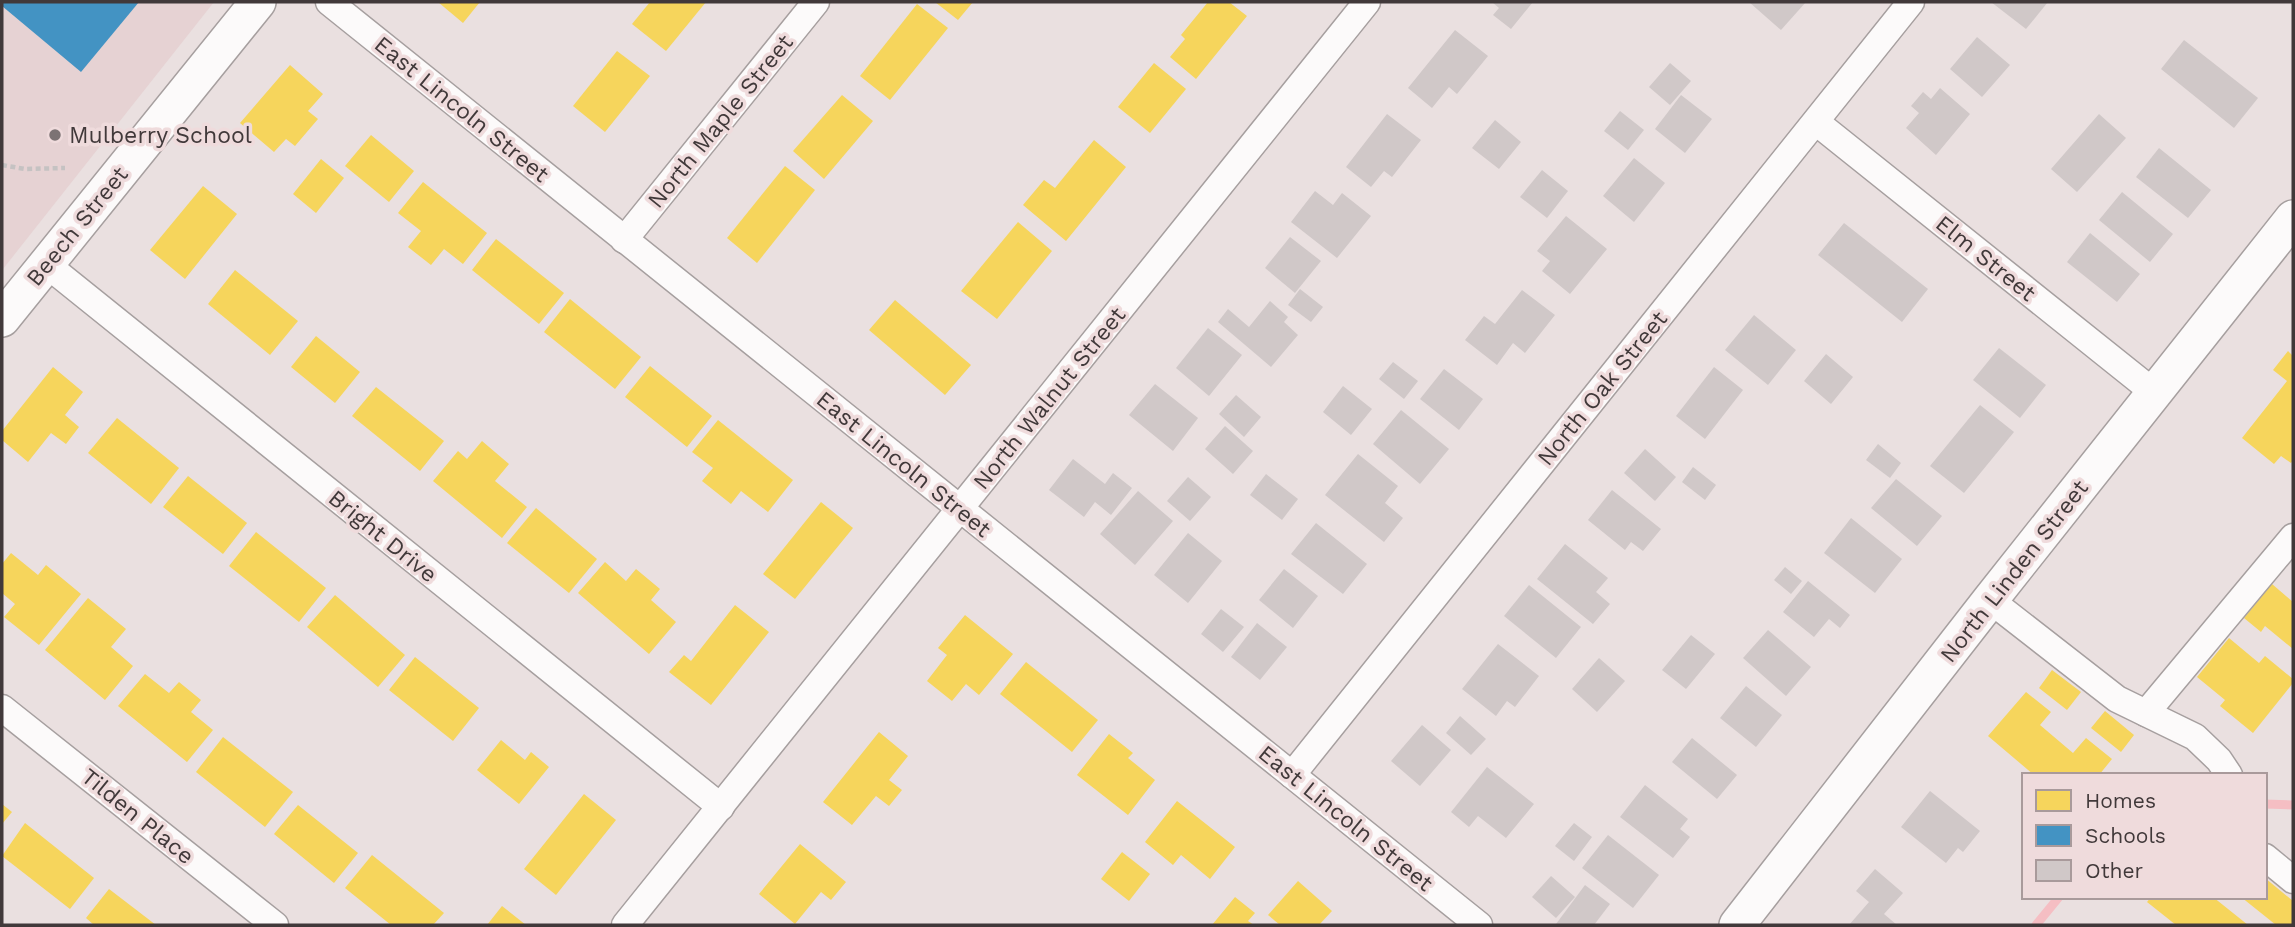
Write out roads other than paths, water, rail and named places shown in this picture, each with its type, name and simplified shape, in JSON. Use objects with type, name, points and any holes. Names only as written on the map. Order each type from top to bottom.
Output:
[{"type":"main road","name":"Beech Street","points":[[2,319],[258,2]]},
{"type":"main road","name":"North Linden Street","points":[[1737,925],[1990,600],[2289,231]]},
{"type":"street","name":"East Lincoln Street","points":[[329,2],[1479,925]]},
{"type":"street","name":"North Maple Street","points":[[624,240],[816,2]]},
{"type":"street","name":"North Walnut Street","points":[[625,925],[1367,2]]},
{"type":"street","name":"North Oak Street","points":[[1292,775],[1911,2]]},
{"type":"street","name":"Elm Street","points":[[1816,122],[2155,394]]},
{"type":"street","name":"Bright Drive","points":[[46,264],[721,807]]},
{"type":"street","points":[[2146,713],[2293,537]]},
{"type":"street","points":[[1990,600],[2117,699],[2195,737],[2219,760],[2228,773]]},
{"type":"street","name":"Tilden Place","points":[[2,708],[275,925]]},
{"type":"street","points":[[2267,859],[2293,880]]},
{"type":"waterway","points":[[2267,804],[2293,805]]},
{"type":"waterway","points":[[2036,925],[2057,899]]},
{"type":"place","name":"Mulberry School","points":[[55,135]]}]
